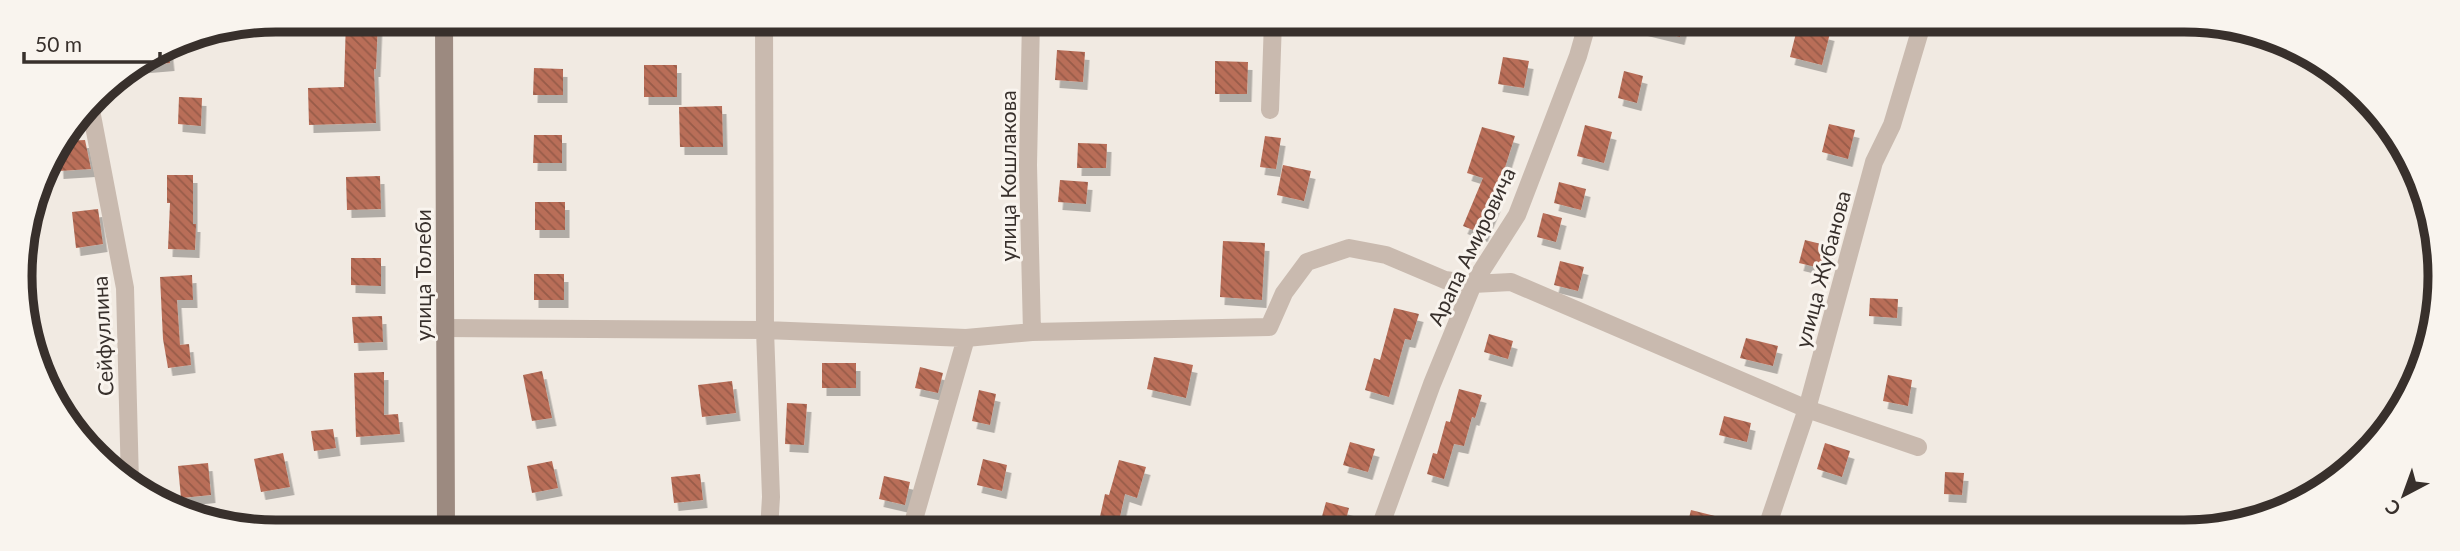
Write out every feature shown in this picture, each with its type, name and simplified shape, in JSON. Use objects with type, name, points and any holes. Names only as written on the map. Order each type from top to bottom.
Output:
[{"type":"street","name":"улица Толеби","points":[[444,32],[446,520]]},
{"type":"street","points":[[764,32],[765,330],[770,520]]},
{"type":"street","name":"улица Кошлакова","points":[[1031,32],[1028,165],[1032,332]]},
{"type":"street","points":[[1269,110],[1272,32]]},
{"type":"street","name":"Арапа Амировича","points":[[1383,519],[1432,384],[1473,284],[1517,215],[1585,32]]},
{"type":"street","name":"улица Жубанова","points":[[1770,519],[1807,409],[1874,162],[1892,125],[1920,32]]},
{"type":"street","name":"Сейфуллина","points":[[92,115],[125,288],[131,472]]},
{"type":"street","points":[[445,328],[765,330],[965,338],[1032,332],[1269,327],[1284,293],[1307,262],[1349,248],[1386,256],[1445,280],[1473,284],[1511,282],[1807,409],[1917,447]]},
{"type":"street","points":[[914,520],[965,338]]},
{"type":"building","points":[[346,32],[378,32],[374,69],[376,123],[309,125],[308,88],[344,87]]},
{"type":"building","points":[[1660,32],[1681,32],[1680,37]]},
{"type":"building","points":[[1796,32],[1830,33],[1822,65],[1790,57]]},
{"type":"building","points":[[1057,50],[1085,52],[1083,82],[1055,80]]},
{"type":"building","points":[[169,56],[170,63],[155,64]]},
{"type":"building","points":[[1503,57],[1529,61],[1524,88],[1498,84]]},
{"type":"building","points":[[1215,61],[1248,62],[1247,94],[1215,94]]},
{"type":"building","points":[[644,65],[677,65],[677,97],[644,97]]},
{"type":"building","points":[[534,68],[563,69],[563,95],[533,95]]},
{"type":"building","points":[[1624,71],[1643,76],[1637,103],[1618,98]]},
{"type":"building","points":[[179,97],[202,98],[201,126],[178,124]]},
{"type":"building","points":[[722,106],[723,147],[680,147],[679,107]]},
{"type":"building","points":[[1829,124],[1855,130],[1848,159],[1822,152]]},
{"type":"building","points":[[1585,125],[1612,132],[1604,163],[1577,156]]},
{"type":"building","points":[[1482,127],[1515,136],[1494,202],[1496,203],[1483,234],[1463,226],[1483,178],[1467,173]]},
{"type":"building","points":[[534,135],[562,135],[562,163],[533,163]]},
{"type":"building","points":[[1265,136],[1281,138],[1276,169],[1260,167]]},
{"type":"building","points":[[85,140],[91,169],[59,171],[59,165],[73,141]]},
{"type":"building","points":[[1078,143],[1107,144],[1106,168],[1077,168]]},
{"type":"building","points":[[1283,165],[1311,171],[1304,201],[1277,195]]},
{"type":"building","points":[[167,175],[193,175],[195,250],[168,249],[170,203],[167,203]]},
{"type":"building","points":[[380,176],[381,209],[347,210],[346,177]]},
{"type":"building","points":[[1060,180],[1088,182],[1086,204],[1058,202]]},
{"type":"building","points":[[1559,182],[1586,189],[1581,210],[1554,203]]},
{"type":"building","points":[[535,202],[565,202],[565,230],[535,230]]},
{"type":"building","points":[[98,209],[103,244],[76,248],[72,212]]},
{"type":"building","points":[[1543,213],[1562,218],[1556,242],[1537,237]]},
{"type":"building","points":[[1805,240],[1829,246],[1824,269],[1799,263]]},
{"type":"building","points":[[1223,241],[1265,243],[1262,300],[1220,297]]},
{"type":"building","points":[[351,258],[381,258],[381,286],[351,285]]},
{"type":"building","points":[[1560,261],[1584,267],[1578,291],[1554,285]]},
{"type":"building","points":[[534,274],[564,274],[564,300],[534,300]]},
{"type":"building","points":[[192,275],[193,300],[177,300],[180,345],[189,344],[191,365],[168,368],[163,339],[160,277]]},
{"type":"building","points":[[1870,298],[1898,299],[1897,318],[1869,316]]},
{"type":"building","points":[[1394,308],[1419,314],[1411,340],[1405,339],[1389,397],[1365,390],[1374,358],[1380,360]]},
{"type":"building","points":[[382,316],[383,342],[354,343],[352,317]]},
{"type":"building","points":[[1489,334],[1513,341],[1508,359],[1484,352]]},
{"type":"building","points":[[1746,338],[1778,346],[1773,366],[1740,358]]},
{"type":"building","points":[[1154,357],[1193,365],[1186,398],[1147,389]]},
{"type":"building","points":[[822,363],[856,363],[856,388],[822,388]]},
{"type":"building","points":[[920,367],[943,373],[938,393],[915,388]]},
{"type":"building","points":[[542,371],[552,418],[532,421],[523,375]]},
{"type":"building","points":[[384,372],[384,415],[398,414],[400,434],[356,437],[354,373]]},
{"type":"building","points":[[1888,375],[1912,380],[1908,406],[1883,401]]},
{"type":"building","points":[[732,381],[736,413],[702,417],[698,385]]},
{"type":"building","points":[[1459,389],[1482,395],[1475,418],[1472,417],[1464,446],[1454,444],[1444,479],[1427,474],[1433,453],[1437,454],[1446,421],[1450,422]]},
{"type":"building","points":[[979,390],[996,394],[990,425],[972,421]]},
{"type":"building","points":[[787,403],[807,404],[804,445],[785,444]]},
{"type":"building","points":[[1724,416],[1751,423],[1747,442],[1719,435]]},
{"type":"building","points":[[333,429],[336,448],[314,451],[311,431]]},
{"type":"building","points":[[1350,442],[1375,449],[1368,472],[1343,465]]},
{"type":"building","points":[[1825,443],[1850,451],[1842,477],[1817,469]]},
{"type":"building","points":[[283,453],[290,487],[261,492],[254,459]]},
{"type":"building","points":[[983,459],[1007,465],[1002,491],[977,485]]},
{"type":"building","points":[[1119,460],[1146,467],[1137,498],[1125,494],[1119,520],[1099,520],[1105,494],[1109,495]]},
{"type":"building","points":[[552,461],[558,488],[532,493],[527,466]]},
{"type":"building","points":[[208,463],[211,495],[181,498],[178,466]]},
{"type":"building","points":[[1945,472],[1964,473],[1962,495],[1944,494]]},
{"type":"building","points":[[700,474],[703,500],[674,503],[671,477]]},
{"type":"building","points":[[884,476],[910,482],[905,505],[879,499]]},
{"type":"building","points":[[1326,502],[1349,508],[1346,519],[1321,519]]},
{"type":"building","points":[[1691,510],[1719,517],[1718,519],[1689,519]]}]
